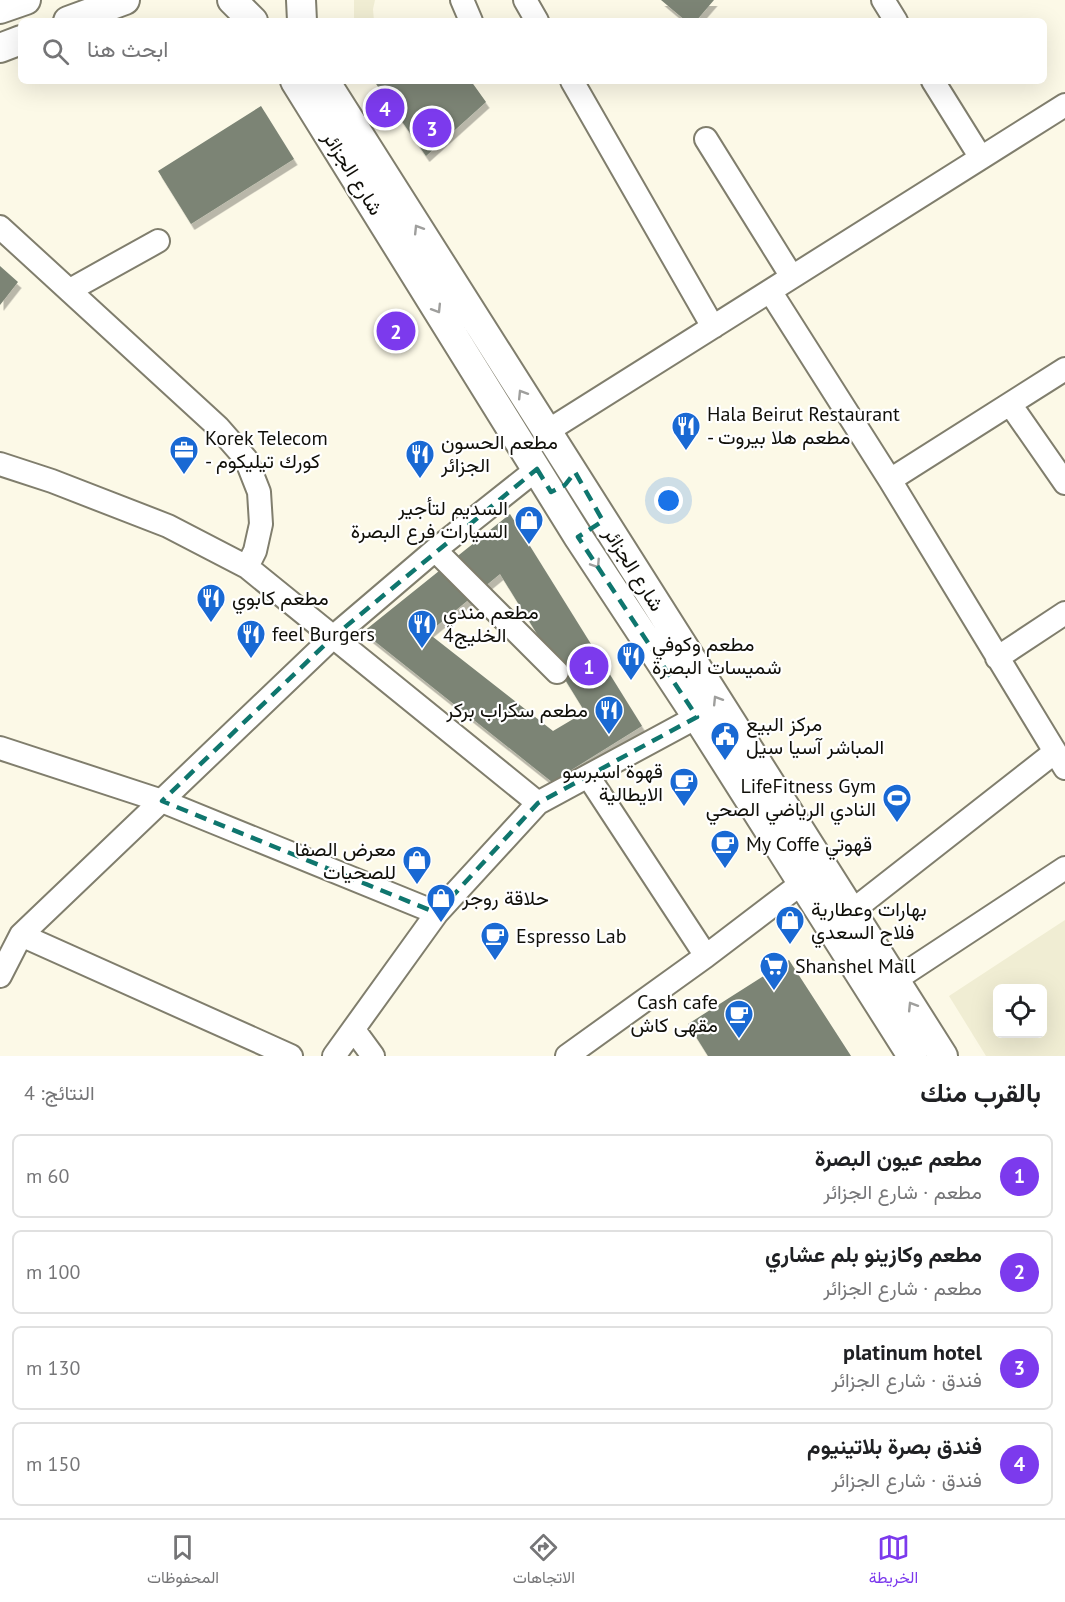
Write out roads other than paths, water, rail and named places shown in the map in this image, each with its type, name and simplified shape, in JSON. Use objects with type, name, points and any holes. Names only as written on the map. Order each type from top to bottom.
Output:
[{"type":"main road","points":[[0,9],[26,0]]},
{"type":"main road","points":[[76,18],[124,0]]},
{"type":"main road","points":[[232,0],[250,18]]},
{"type":"main road","points":[[301,0],[302,18]]},
{"type":"main road","points":[[0,48],[18,41]]},
{"type":"main road","name":"شارع الجزائر","points":[[297,84],[579,538],[697,717],[912,1056]]},
{"type":"main road","name":"شارع الجزائر","points":[[327,84],[943,1056]]},
{"type":"main road","points":[[543,479],[565,485],[571,480],[574,472]]},
{"type":"main road","points":[[579,538],[589,527],[603,521]]},
{"type":"street","points":[[462,0],[470,18]]},
{"type":"street","points":[[525,0],[535,18]]},
{"type":"street","points":[[883,0],[894,18]]},
{"type":"street","points":[[574,84],[714,327]]},
{"type":"street","points":[[935,84],[981,158]]},
{"type":"street","points":[[546,432],[1065,105]]},
{"type":"street","points":[[706,139],[792,277]]},
{"type":"street","points":[[0,227],[218,427],[246,459],[259,492],[261,524],[255,551],[247,567]]},
{"type":"street","points":[[70,290],[158,241]]},
{"type":"street","points":[[770,291],[890,480],[1060,760],[852,911]]},
{"type":"street","points":[[890,480],[1065,369]]},
{"type":"street","points":[[1010,404],[1065,483]]},
{"type":"street","points":[[0,464],[52,481],[168,526],[247,567],[538,803]]},
{"type":"street","points":[[0,976],[21,935],[333,636],[435,550],[543,479]]},
{"type":"street","points":[[435,550],[557,672]]},
{"type":"street","points":[[997,658],[1065,614]]},
{"type":"street","points":[[334,1056],[437,913],[538,803],[697,717]]},
{"type":"street","points":[[0,748],[162,801],[437,913]]},
{"type":"street","points":[[588,776],[706,956]]},
{"type":"street","points":[[895,980],[1065,868]]},
{"type":"street","points":[[567,1056],[706,956],[802,883]]},
{"type":"street","points":[[21,935],[291,1056]]},
{"type":"street","points":[[354,1030],[373,1056]]},
{"type":"place","name":"فندق بصرة بلاتينيوم","points":[[385,108]]},
{"type":"place","name":"platinum hotel","points":[[432,128]]},
{"type":"place","name":"مطعم وكازينو بلم عشاري","points":[[396,331]]},
{"type":"place","name":"Hala Beirut Restaurant - مطعم هلا بيروت","points":[[686,452]]},
{"type":"place","name":"Korek Telecom - كورك تيليكوم","points":[[184,476]]},
{"type":"place","name":"مطعم الحسون الجزائر","points":[[420,480]]},
{"type":"place","name":"السديم لتأجير السيارات فرع البصرة","points":[[529,546]]},
{"type":"place","name":"مطعم كابوي","points":[[211,624]]},
{"type":"place","name":"مطعم مندي الخليج4","points":[[422,650]]},
{"type":"place","name":"feel Burgers","points":[[251,660]]},
{"type":"place","name":"مطعم عيون البصرة","points":[[589,666]]},
{"type":"place","name":"مطعم وكوفي شميسات البصرة","points":[[631,682]]},
{"type":"place","name":"مطعم سكراب بركر","points":[[609,736]]},
{"type":"place","name":"مركز البيع المباشر آسيا سيل","points":[[725,762]]},
{"type":"place","name":"قهوة اسبرسو الايطالية","points":[[684,808]]},
{"type":"place","name":"LifeFitness Gym النادي الرياضي الصحي","points":[[897,824]]},
{"type":"place","name":"My Coffe قهوتي","points":[[725,870]]},
{"type":"place","name":"معرض الصفا للصحيات","points":[[417,886]]},
{"type":"place","name":"حلاقة روجر","points":[[441,924]]},
{"type":"place","name":"بهارات وعطارية فلاح السعدي","points":[[790,946]]},
{"type":"place","name":"Espresso Lab","points":[[495,962]]},
{"type":"place","name":"Shanshel Mall","points":[[774,992]]},
{"type":"place","name":"Cash cafe مقهى كاش","points":[[739,1040]]}]
